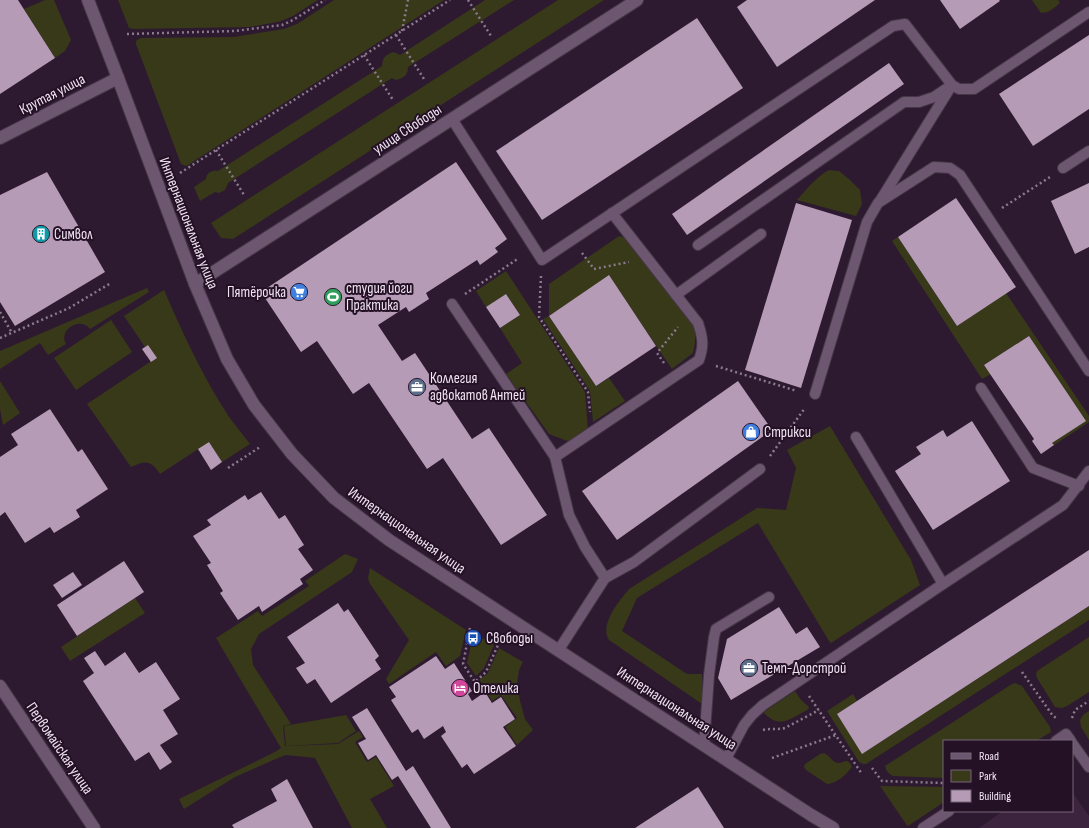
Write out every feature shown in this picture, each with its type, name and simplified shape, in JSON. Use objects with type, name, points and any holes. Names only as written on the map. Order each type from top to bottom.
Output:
[{"type":"street","name":"Интернациональная улица","points":[[88,0],[195,284],[227,359],[254,405],[292,454],[334,498],[389,540],[833,828]]},
{"type":"street","name":"улица Свободы","points":[[195,284],[637,0]]},
{"type":"street","name":"Крутая улица","points":[[0,138],[118,78]]},
{"type":"street","name":"Первомайская улица","points":[[0,686],[94,828]]},
{"type":"lane","points":[[452,119],[542,260],[893,26],[906,24],[952,85],[959,89],[974,88],[1089,12]]},
{"type":"lane","points":[[815,395],[867,222],[952,85]]},
{"type":"lane","points":[[698,245],[904,102],[919,102],[934,97],[952,85]]},
{"type":"lane","points":[[1063,168],[1089,151]]},
{"type":"lane","points":[[878,203],[934,167],[950,168],[960,176],[1089,371]]},
{"type":"lane","points":[[555,457],[698,360],[703,350],[702,334],[698,324],[612,213]]},
{"type":"lane","points":[[676,294],[761,234]]},
{"type":"lane","points":[[452,304],[555,457],[569,515],[585,547],[605,578]]},
{"type":"lane","points":[[981,388],[1033,468],[1079,486]]},
{"type":"lane","points":[[856,437],[942,584]]},
{"type":"lane","points":[[558,651],[605,578],[634,562],[760,469]]},
{"type":"lane","points":[[726,759],[744,726],[752,715],[763,705],[942,584],[1063,505],[1089,471]]},
{"type":"lane","points":[[704,744],[709,680],[716,629],[769,597]]},
{"type":"lane","points":[[1057,740],[1066,734],[1070,740]]},
{"type":"lane","points":[[1073,745],[1089,767]]},
{"type":"lane","points":[[923,828],[947,812]]},
{"type":"path","points":[[127,34],[235,31],[282,25],[293,20],[325,0]]},
{"type":"path","points":[[402,31],[408,0]]},
{"type":"path","points":[[180,173],[450,0]]},
{"type":"path","points":[[468,0],[491,36]]},
{"type":"path","points":[[396,35],[424,79]]},
{"type":"path","points":[[364,55],[393,100]]},
{"type":"path","points":[[216,150],[244,195]]},
{"type":"path","points":[[988,218],[1063,168]]},
{"type":"path","points":[[573,240],[594,269],[648,258]]},
{"type":"path","points":[[452,304],[521,257]]},
{"type":"path","points":[[542,260],[539,317],[588,392],[592,433]]},
{"type":"path","points":[[0,338],[69,308],[111,283]]},
{"type":"path","points":[[0,312],[12,333]]},
{"type":"path","points":[[673,377],[657,353],[690,313]]},
{"type":"path","points":[[698,360],[815,395],[760,469]]},
{"type":"path","points":[[228,468],[260,447]]},
{"type":"path","points":[[470,628],[463,664],[475,682],[486,672],[498,645]]},
{"type":"path","points":[[1022,672],[1053,716],[1061,720]]},
{"type":"path","points":[[799,681],[862,774]]},
{"type":"path","points":[[1072,720],[1075,710],[1089,701]]},
{"type":"path","points":[[762,731],[772,728],[785,728],[819,710]]},
{"type":"path","points":[[772,758],[836,735]]},
{"type":"path","points":[[872,768],[882,781],[943,783]]},
{"type":"shaded area","points":[[1073,793],[1089,816],[1089,828],[979,828],[1002,812],[1073,812]]},
{"type":"green space","points":[[45,0],[54,0],[71,40],[65,51],[55,58],[24,9]]},
{"type":"green space","points":[[118,0],[318,0],[293,16],[281,21],[249,27],[133,29],[129,28]]},
{"type":"green space","points":[[334,0],[444,0],[188,165],[186,166],[181,164],[136,41],[141,38],[234,37],[284,29],[297,24]]},
{"type":"green space","points":[[485,0],[514,0],[408,67],[406,74],[403,77],[396,80],[392,78],[228,183],[225,190],[219,193],[215,192],[200,201],[194,187],[206,179],[210,172],[218,171],[382,66],[385,57],[389,54],[394,52],[400,55]]},
{"type":"green space","points":[[558,0],[604,0],[233,239],[221,238],[211,223]]},
{"type":"green space","points":[[1032,0],[1058,0],[1060,3],[1049,11],[1041,13]]},
{"type":"green space","points":[[829,170],[839,171],[860,190],[862,204],[856,216],[797,200],[816,180]]},
{"type":"green space","points":[[619,236],[624,237],[695,328],[693,353],[672,369],[609,276],[549,316],[549,284]]},
{"type":"green space","points":[[898,237],[957,326],[1006,293],[1089,416],[1089,422],[1054,445],[1052,443],[1085,421],[1029,336],[984,365],[991,374],[982,379],[892,241]]},
{"type":"green space","points":[[506,271],[585,392],[588,430],[570,442],[549,434],[506,374],[522,363],[500,328],[520,315],[506,294],[486,307],[476,291]]},
{"type":"green space","points":[[147,288],[149,292],[90,329],[86,325],[81,324],[71,326],[65,334],[64,339],[66,344],[48,355],[40,343],[0,369],[0,351]]},
{"type":"green space","points":[[164,290],[202,371],[229,417],[250,444],[222,462],[209,442],[160,474],[154,466],[144,462],[131,467],[87,404],[156,358],[148,345],[145,347],[124,316]]},
{"type":"green space","points":[[549,316],[596,386],[609,378],[625,401],[593,422],[590,391],[543,319]]},
{"type":"green space","points":[[111,320],[132,352],[76,390],[54,358]]},
{"type":"green space","points":[[0,381],[20,413],[3,425],[0,409]]},
{"type":"green space","points":[[830,426],[911,560],[920,585],[831,643],[758,523],[637,598],[622,631],[687,674],[702,674],[702,704],[609,640],[606,627],[608,620],[620,600],[629,589],[757,508],[786,510],[796,468],[787,450]]},
{"type":"green space","points":[[345,554],[358,559],[352,572],[259,634],[251,649],[253,665],[291,724],[283,726],[285,746],[338,744],[359,731],[363,737],[355,742],[367,762],[376,757],[394,786],[370,799],[387,828],[352,828],[315,758],[286,755],[235,777],[184,809],[179,799],[281,748],[216,638],[258,611],[262,616],[309,586],[305,581]]},
{"type":"green space","points":[[370,568],[466,630],[460,656],[446,666],[436,652],[389,684],[386,679],[409,640],[370,584],[368,578]]},
{"type":"green space","points":[[135,598],[145,613],[70,661],[61,647]]},
{"type":"green space","points":[[1089,606],[1089,620],[866,764],[859,762],[827,711],[853,694],[857,701],[837,714],[863,753]]},
{"type":"green space","points":[[1089,637],[1089,692],[1067,706],[1062,708],[1055,707],[1037,678],[1037,671]]},
{"type":"green space","points":[[483,638],[494,645],[484,668],[476,676],[467,663],[472,640],[479,645]]},
{"type":"green space","points":[[499,648],[523,662],[519,670],[517,684],[525,719],[533,730],[517,745],[505,727],[517,718],[501,695],[492,701],[479,680],[488,673]]},
{"type":"green space","points":[[1015,683],[1022,686],[1050,727],[1051,732],[1038,740],[943,740],[943,778],[893,776],[887,771],[885,766]]},
{"type":"green space","points":[[795,691],[801,700],[808,706],[809,708],[807,710],[791,719],[780,722],[775,721],[764,713],[765,711]]},
{"type":"green space","points":[[1089,711],[1089,740],[1081,727],[1080,720],[1084,714]]},
{"type":"green space","points":[[346,715],[356,731],[338,743],[286,746],[284,726]]},
{"type":"green space","points":[[824,753],[837,763],[847,761],[852,767],[841,778],[830,784],[827,784],[806,770],[804,767],[805,764]]},
{"type":"green space","points":[[880,786],[943,787],[943,803],[908,826]]},
{"type":"building","points":[[0,0],[18,0],[55,58],[0,94]]},
{"type":"building","points":[[747,0],[875,0],[777,67],[737,7]]},
{"type":"building","points":[[940,0],[999,0],[1000,1],[960,29]]},
{"type":"building","points":[[697,18],[743,88],[542,220],[496,151]]},
{"type":"building","points":[[1089,35],[1089,109],[1033,146],[999,94]]},
{"type":"building","points":[[889,63],[904,84],[687,235],[672,214]]},
{"type":"building","points":[[456,162],[507,239],[495,248],[498,252],[480,265],[477,260],[426,293],[429,299],[409,312],[406,307],[378,325],[402,361],[415,353],[472,439],[489,428],[547,515],[501,545],[443,458],[427,469],[369,383],[353,394],[317,341],[301,352],[261,292]]},
{"type":"building","name":"Символ","points":[[47,172],[105,272],[15,326],[0,302],[0,195]]},
{"type":"building","points":[[1089,183],[1089,247],[1075,254],[1051,201]]},
{"type":"building","points":[[956,198],[1016,287],[957,326],[898,237]]},
{"type":"building","points":[[796,203],[852,220],[801,388],[745,370]]},
{"type":"building","points":[[609,275],[656,346],[596,386],[549,316]]},
{"type":"building","points":[[506,294],[520,315],[500,328],[486,307]]},
{"type":"building","points":[[1029,336],[1086,421],[1052,443],[1054,445],[1041,454],[1032,441],[1034,439],[984,365]]},
{"type":"building","points":[[148,345],[157,358],[151,362],[142,349]]},
{"type":"building","points":[[738,381],[772,430],[617,540],[582,491]]},
{"type":"building","points":[[50,409],[78,452],[82,449],[108,489],[76,510],[80,517],[54,533],[50,527],[25,543],[5,512],[0,516],[0,457],[18,445],[11,434]]},
{"type":"building","points":[[972,421],[1010,481],[933,530],[895,471],[921,454],[916,447],[943,430],[947,437]]},
{"type":"building","points":[[209,442],[222,462],[211,470],[198,449]]},
{"type":"building","points":[[261,492],[279,519],[285,515],[304,545],[298,549],[313,570],[300,579],[303,584],[262,612],[259,606],[238,620],[220,593],[223,591],[207,565],[211,563],[193,536],[211,525],[207,520],[245,495],[248,500]]},
{"type":"building","points":[[1089,550],[1089,606],[862,754],[837,714]]},
{"type":"building","points":[[124,561],[144,592],[77,636],[57,605]]},
{"type":"building","points":[[73,572],[82,585],[62,598],[53,585]]},
{"type":"building","points":[[338,603],[344,612],[348,609],[379,656],[375,660],[381,669],[331,703],[315,679],[307,684],[296,668],[305,663],[287,637]]},
{"type":"building","points":[[779,607],[796,634],[807,627],[820,647],[731,700],[718,678],[727,639]]},
{"type":"building","points":[[95,651],[105,666],[125,652],[139,673],[156,662],[180,699],[163,710],[178,734],[160,745],[172,762],[160,770],[149,752],[135,761],[83,681],[94,673],[84,658]]},
{"type":"building","points":[[436,656],[445,669],[454,663],[472,691],[468,694],[472,701],[485,692],[492,703],[501,697],[515,719],[503,727],[516,746],[474,774],[467,764],[462,768],[441,736],[446,732],[443,726],[424,739],[418,729],[412,733],[391,700],[396,697],[389,687]]},
{"type":"building","points":[[367,708],[406,771],[413,766],[451,828],[431,828],[398,776],[392,780],[376,755],[368,760],[358,743],[366,739],[352,717]]},
{"type":"building","points":[[287,779],[313,828],[234,828],[232,825],[277,801],[271,789]]},
{"type":"building","points":[[698,787],[724,828],[635,828]]},
{"type":"place","name":"Символ","points":[[41,234]]},
{"type":"place","name":"Пятёрочка","points":[[299,292]]},
{"type":"place","name":"студия йоги Практика","points":[[333,297]]},
{"type":"place","name":"Коллегия адвокатов Антей","points":[[417,387]]},
{"type":"place","name":"Стрикси","points":[[751,432]]},
{"type":"place","name":"Свободы","points":[[473,638]]},
{"type":"place","name":"Темп-Дорстрой","points":[[749,668]]},
{"type":"place","name":"Отелика","points":[[460,688]]}]
